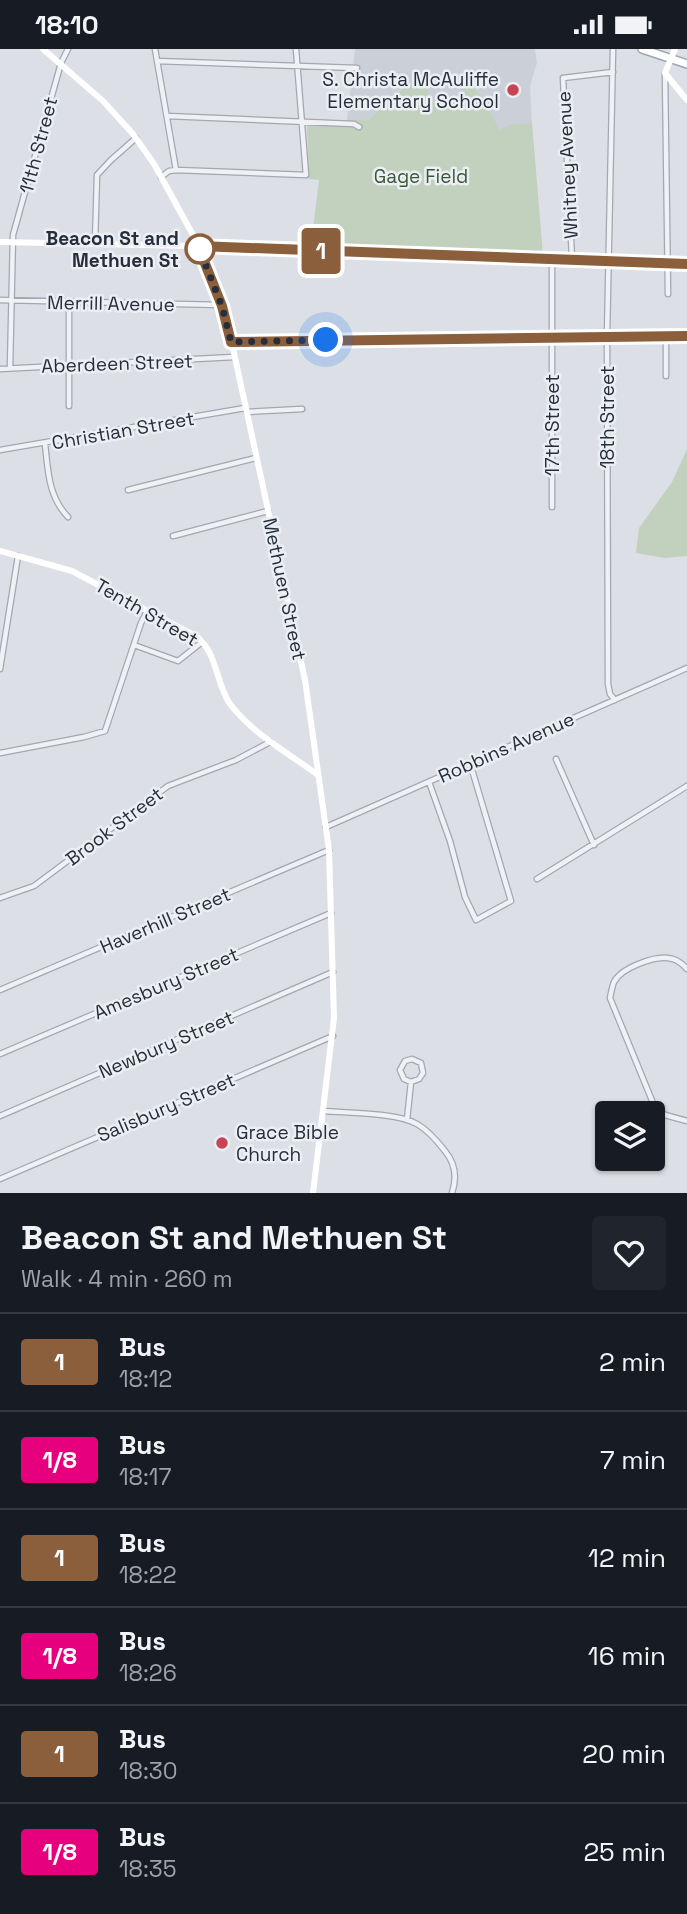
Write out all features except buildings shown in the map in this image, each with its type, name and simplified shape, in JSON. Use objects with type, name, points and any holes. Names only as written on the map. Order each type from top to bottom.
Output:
[{"type":"main road","points":[[642,49],[687,64]]},
{"type":"street","name":"Methuen Street","points":[[43,49],[103,101],[136,138],[161,177],[198,246],[222,305],[231,342],[304,680],[329,850],[332,1035],[313,1193]]},
{"type":"street","name":"11th Street","points":[[10,368],[12,242],[61,62],[68,49]]},
{"type":"street","points":[[155,49],[176,170]]},
{"type":"street","points":[[161,177],[176,170],[306,175],[296,49]]},
{"type":"street","name":"18th Street","points":[[613,49],[607,336],[608,684],[610,694],[615,699]]},
{"type":"street","points":[[668,294],[665,73],[675,49]]},
{"type":"street","points":[[157,61],[358,68]]},
{"type":"street","name":"Whitney Avenue","points":[[572,259],[563,78],[613,72]]},
{"type":"street","points":[[665,73],[687,100]]},
{"type":"street","points":[[167,116],[354,124],[359,127]]},
{"type":"street","points":[[95,243],[97,174],[136,138]]},
{"type":"street","points":[[0,242],[198,246],[687,264]]},
{"type":"street","name":"17th Street","points":[[552,258],[552,507]]},
{"type":"street","name":"Merrill Avenue","points":[[0,300],[222,305]]},
{"type":"street","points":[[69,303],[69,406]]},
{"type":"street","points":[[231,342],[687,336]]},
{"type":"street","points":[[666,337],[666,376]]},
{"type":"street","name":"Aberdeen Street","points":[[0,369],[234,357]]},
{"type":"street","name":"Christian Street","points":[[0,450],[245,410],[302,409]]},
{"type":"street","points":[[45,444],[52,492],[57,504],[68,517]]},
{"type":"street","points":[[128,490],[256,458]]},
{"type":"street","points":[[173,536],[268,511]]},
{"type":"street","name":"Tenth Street","points":[[0,551],[72,571],[203,641],[226,698],[243,719],[270,742],[318,775]]},
{"type":"street","points":[[0,669],[18,555]]},
{"type":"street","points":[[0,753],[105,731],[147,611]]},
{"type":"street","points":[[134,645],[165,658],[179,660],[203,641]]},
{"type":"street","name":"Robbins Avenue","points":[[326,827],[687,668]]},
{"type":"street","name":"Brook Street","points":[[0,898],[34,886],[168,786],[236,760],[270,742]]},
{"type":"street","points":[[556,759],[594,845]]},
{"type":"street","points":[[429,782],[450,841],[465,897],[476,920],[511,901],[470,763]]},
{"type":"street","points":[[537,879],[687,786]]},
{"type":"street","name":"Haverhill Street","points":[[0,990],[329,850]]},
{"type":"street","name":"Amesbury Street","points":[[0,1054],[332,913]]},
{"type":"street","points":[[687,969],[680,962],[665,958],[646,963],[619,976],[614,982],[610,998],[653,1103],[665,1115],[687,1121]]},
{"type":"street","name":"Newbury Street","points":[[0,1116],[333,972]]},
{"type":"street","name":"Salisbury Street","points":[[0,1179],[332,1035]]},
{"type":"street","points":[[412,1059],[421,1063],[423,1070],[419,1079],[411,1082],[404,1079],[400,1070],[403,1063],[412,1059]]},
{"type":"street","points":[[407,1120],[411,1082]]},
{"type":"street","points":[[324,1111],[407,1120],[426,1130],[449,1156],[455,1177],[452,1193]]},
{"type":"shaded area","points":[[355,49],[535,49],[537,63],[530,86],[532,123],[500,131],[478,92],[468,82],[462,83],[459,105],[427,103],[428,75],[395,93],[369,120],[347,119]]},
{"type":"green space","name":"Gage Field","points":[[429,75],[427,102],[459,105],[464,81],[476,89],[500,130],[509,125],[532,123],[543,255],[311,245],[319,180],[309,179],[307,125],[346,126],[347,119],[369,120],[395,93]]},
{"type":"green space","points":[[687,449],[687,556],[665,558],[636,553],[639,528],[672,482]]},
{"type":"bus line","name":"1","points":[[687,264],[198,246],[222,306],[231,342],[687,336]]},
{"type":"place","name":"S. Christa McAuliffe Elementary School","points":[[513,90]]},
{"type":"place","name":"Beacon St and Methuen St","points":[[200,249]]},
{"type":"place","name":"Grace Bible Church","points":[[222,1143]]},
{"type":"route","points":[[200,249],[198,246],[222,306],[231,342],[326,340]]}]
